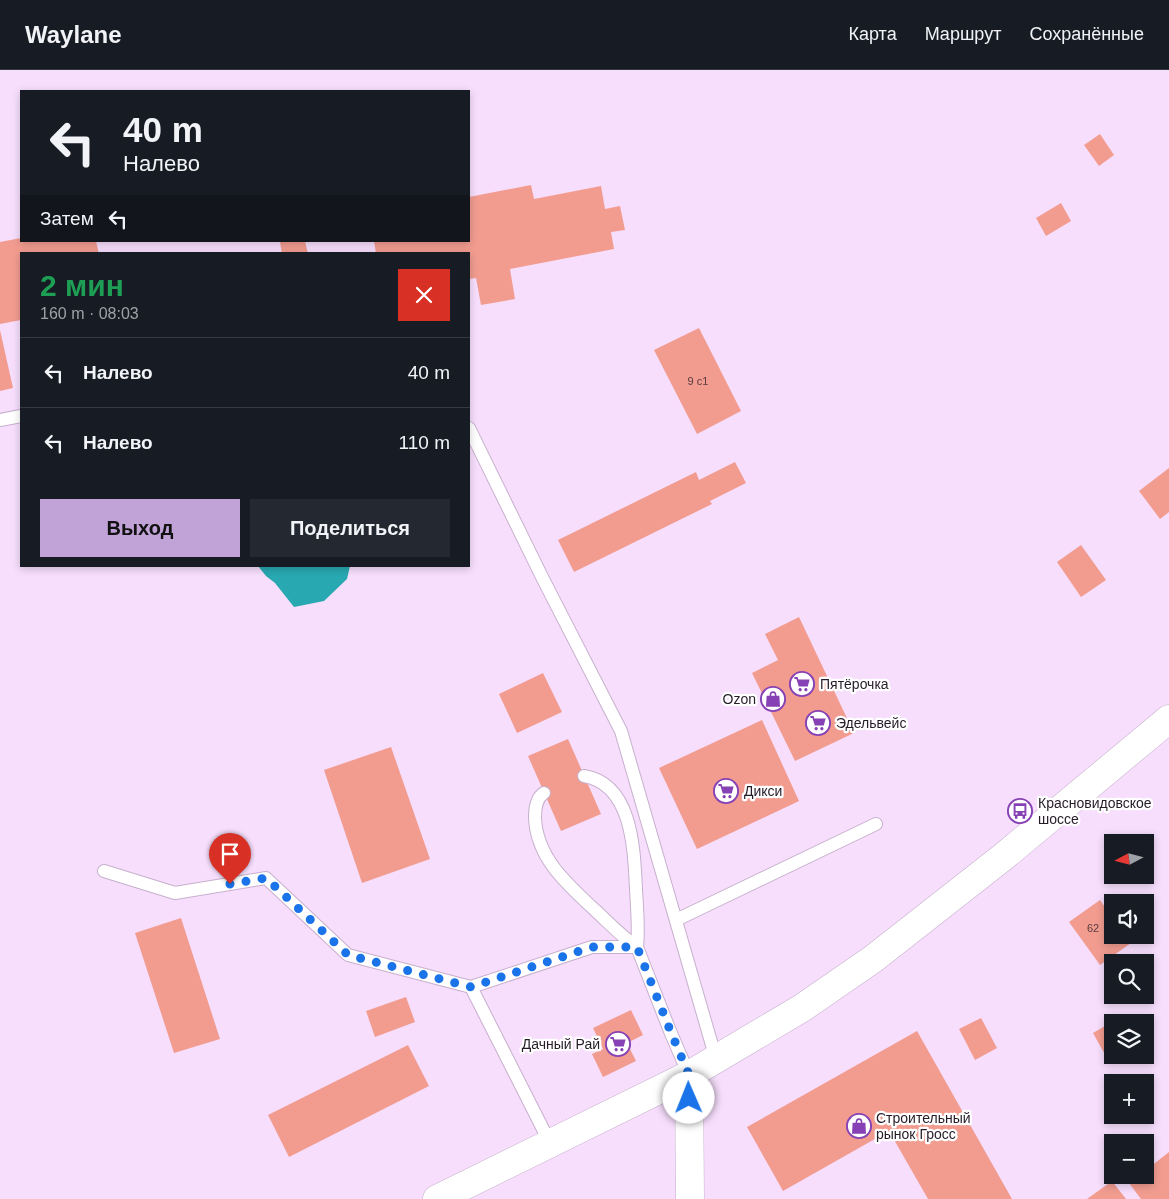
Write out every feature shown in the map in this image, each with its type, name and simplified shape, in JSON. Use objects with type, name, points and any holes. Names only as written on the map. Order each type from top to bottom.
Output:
[{"type":"main road","points":[[437,1199],[689,1075],[802,1008],[861,968],[1003,857],[1169,719]]},
{"type":"main road","points":[[689,1075],[690,1199]]},
{"type":"lane","points":[[0,420],[20,416]]},
{"type":"lane","points":[[470,430],[542,577],[621,731],[716,1059]]},
{"type":"lane","points":[[584,776],[595,778],[610,790],[622,806],[630,828],[635,868],[637,947],[689,1075]]},
{"type":"lane","points":[[544,793],[539,796],[535,809],[535,830],[545,855],[557,873],[568,884],[618,932],[637,947]]},
{"type":"lane","points":[[676,920],[876,824]]},
{"type":"lane","points":[[104,871],[175,893],[266,878],[348,955],[471,987],[592,947],[637,947]]},
{"type":"lane","points":[[471,987],[550,1143]]},
{"type":"shaded area","points":[[259,567],[350,567],[347,579],[324,601],[294,607],[275,583]]},
{"type":"building","points":[[1100,134],[1114,155],[1099,166],[1084,145]]},
{"type":"building","points":[[531,185],[534,199],[601,186],[605,209],[620,206],[625,230],[611,232],[614,249],[510,269],[515,299],[481,305],[476,278],[470,279],[470,252],[376,252],[374,242],[470,242],[470,197]]},
{"type":"building","points":[[1061,203],[1071,221],[1046,236],[1036,218]]},
{"type":"building","points":[[20,238],[20,242],[96,242],[99,252],[20,252],[20,320],[0,324],[0,242]]},
{"type":"building","points":[[280,242],[305,242],[308,252],[282,252]]},
{"type":"building","points":[[699,328],[741,411],[697,434],[654,350]]},
{"type":"building","points":[[0,330],[13,388],[0,391]]},
{"type":"building","points":[[735,462],[746,483],[710,501],[712,504],[574,572],[558,540],[696,472],[699,480]]},
{"type":"building","points":[[1169,468],[1169,512],[1160,519],[1139,491]]},
{"type":"building","points":[[1081,545],[1106,580],[1081,597],[1057,562]]},
{"type":"building","points":[[799,617],[854,733],[795,761],[752,673],[778,660],[765,634]]},
{"type":"building","points":[[543,673],[562,712],[517,733],[499,694]]},
{"type":"building","points":[[762,720],[799,801],[697,849],[659,768]]},
{"type":"building","points":[[568,739],[601,814],[561,831],[528,756]]},
{"type":"building","points":[[391,747],[430,859],[362,883],[324,770]]},
{"type":"building","points":[[1100,900],[1104,906],[1104,944],[1130,944],[1116,954],[1104,954],[1104,962],[1100,965],[1069,922]]},
{"type":"building","points":[[181,918],[220,1039],[174,1053],[135,933]]},
{"type":"building","points":[[406,997],[415,1022],[375,1037],[366,1011]]},
{"type":"building","points":[[631,1010],[643,1035],[627,1043],[636,1061],[603,1077],[592,1054],[603,1049],[593,1028]]},
{"type":"building","points":[[981,1018],[997,1048],[975,1060],[959,1029]]},
{"type":"building","points":[[1104,1026],[1104,1053],[1093,1033]]},
{"type":"building","points":[[917,1031],[1012,1199],[928,1199],[889,1131],[783,1191],[747,1127]]},
{"type":"building","points":[[408,1045],[429,1086],[289,1157],[268,1115]]},
{"type":"building","points":[[1169,1152],[1169,1199],[1141,1199],[1130,1184],[1154,1184],[1154,1164]]},
{"type":"building","points":[[1108,1184],[1114,1184],[1126,1199],[1087,1199]]},
{"type":"place","name":"Пятёрочка","points":[[802,684]]},
{"type":"place","name":"Ozon","points":[[773,699]]},
{"type":"place","name":"Эдельвейс","points":[[818,723]]},
{"type":"place","name":"Дикси","points":[[726,791]]},
{"type":"place","name":"Красновидовское шоссе","points":[[1020,811]]},
{"type":"place","name":"Дачный Рай","points":[[618,1044]]},
{"type":"place","name":"Строительный рынок Гросс","points":[[859,1126]]},
{"type":"route","points":[[230,884],[266,878],[348,955],[471,987],[592,947],[637,947],[689,1075],[689,1098]]}]
